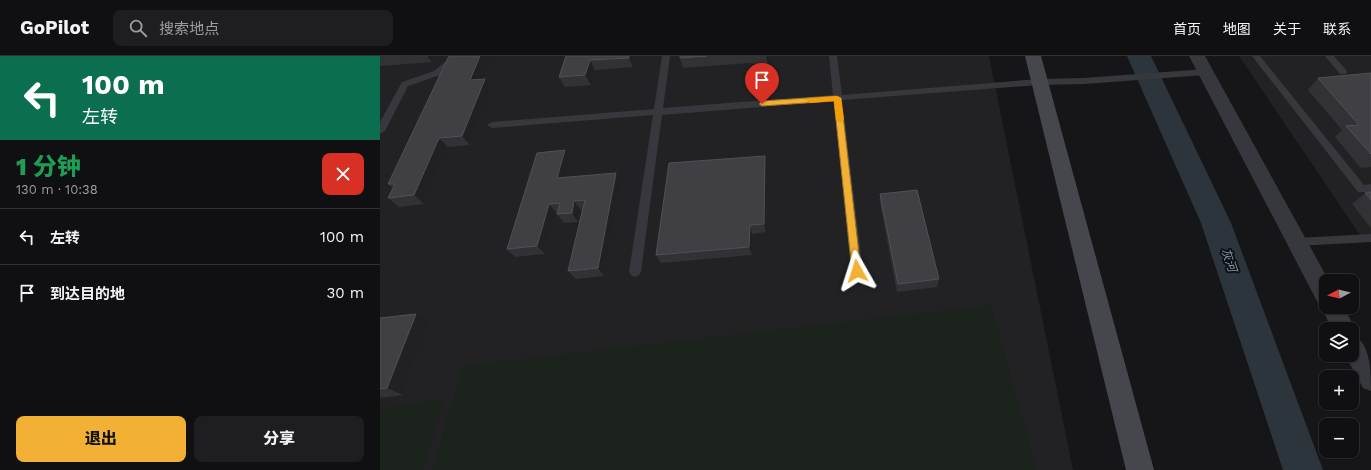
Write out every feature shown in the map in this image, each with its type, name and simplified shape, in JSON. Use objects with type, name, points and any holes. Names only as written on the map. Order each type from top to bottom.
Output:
[{"type":"street","points":[[1033,56],[1140,470]]},
{"type":"street","points":[[1201,64],[1319,283]]},
{"type":"street","points":[[1359,358],[1371,380]]},
{"type":"lane","points":[[380,131],[405,84],[437,73],[457,56]]},
{"type":"lane","points":[[634,272],[666,56]]},
{"type":"lane","points":[[833,56],[857,271]]},
{"type":"lane","points":[[1256,56],[1362,189],[1371,188]]},
{"type":"lane","points":[[1329,56],[1343,72]]},
{"type":"lane","points":[[492,125],[1039,82],[1098,80],[1177,74],[1201,64]]},
{"type":"lane","points":[[1297,242],[1371,238]]},
{"type":"shaded area","points":[[380,56],[989,56],[1073,470],[380,470]]},
{"type":"shaded area","points":[[1239,56],[1371,56],[1371,237],[1362,238]]},
{"type":"shaded area","points":[[991,305],[1037,470],[432,470],[463,366]]},
{"type":"shaded area","points":[[445,399],[423,470],[380,470],[380,408]]},
{"type":"building","points":[[449,56],[480,56],[470,80],[485,79],[462,136],[439,138],[414,195],[388,198],[395,184],[388,184]]},
{"type":"building","points":[[566,56],[629,56],[629,58],[590,60],[585,75],[559,77]]},
{"type":"building","points":[[680,56],[707,56],[680,58]]},
{"type":"building","points":[[1371,73],[1371,154],[1346,126],[1359,125],[1318,78]]},
{"type":"building","points":[[565,150],[557,178],[616,173],[598,268],[568,271],[585,200],[574,201],[572,213],[557,214],[560,203],[549,204],[537,246],[507,249],[537,153]]},
{"type":"building","points":[[765,156],[764,224],[750,225],[749,247],[656,255],[669,163]]},
{"type":"building","points":[[917,190],[939,279],[898,284],[880,194]]},
{"type":"building","points":[[1371,192],[1371,200],[1365,193]]},
{"type":"building","points":[[416,314],[387,388],[380,389],[380,318]]},
{"type":"waterway","name":"灰河","points":[[1139,56],[1216,223],[1303,470]]},
{"type":"slow traffic","points":[[810,100],[837,98],[840,120]]},
{"type":"route","points":[[762,104],[837,98],[857,271]]}]
